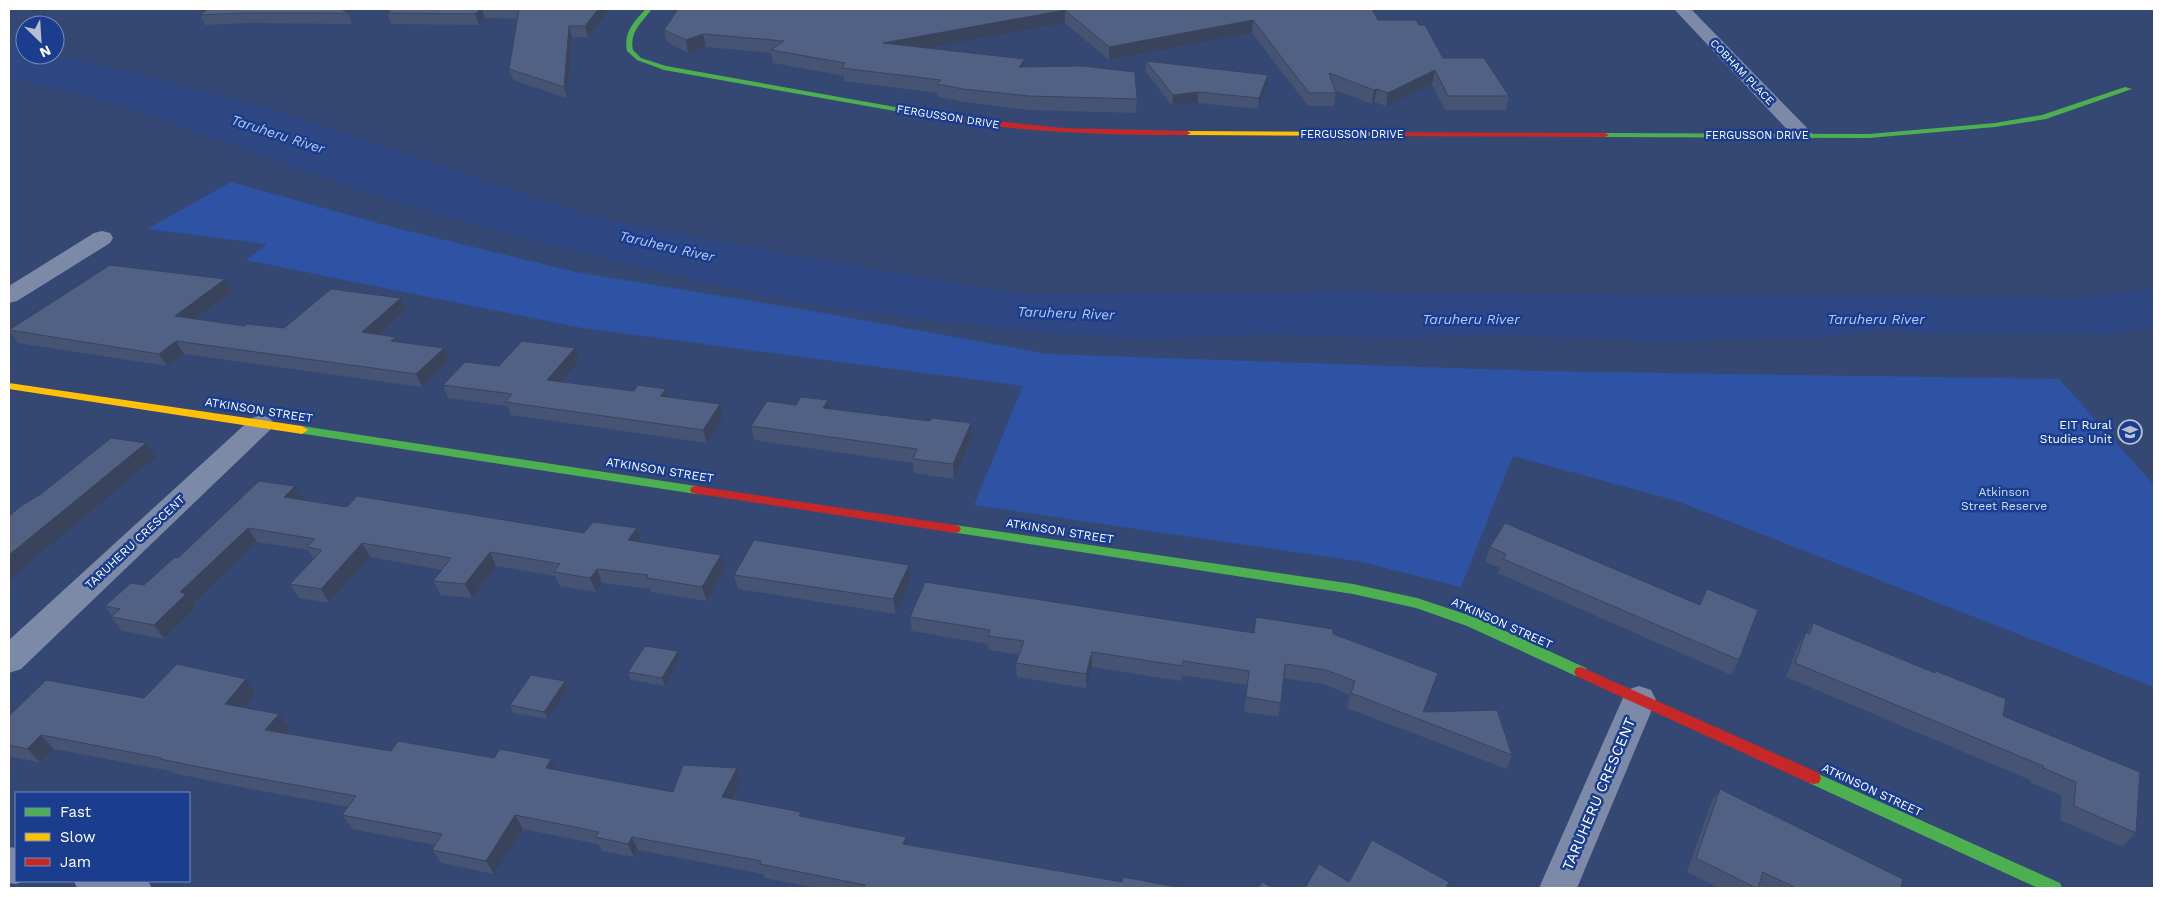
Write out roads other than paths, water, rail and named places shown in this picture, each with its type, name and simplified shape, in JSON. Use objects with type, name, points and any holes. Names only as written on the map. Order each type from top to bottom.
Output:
[{"type":"street","name":"FERGUSSON DRIVE","points":[[649,9],[628,37],[628,47],[634,57],[646,63],[664,68],[967,121],[1040,130],[1090,133],[1869,136],[1995,125],[2043,117],[2128,89]]},
{"type":"street","name":"COBHAM PLACE","points":[[1682,9],[1803,135]]},
{"type":"street","points":[[9,296],[102,238]]},
{"type":"street","name":"ATKINSON STREET","points":[[9,386],[1353,589],[1417,603],[1472,622],[2054,888]]},
{"type":"street","name":"TARUHERU CRESCENT","points":[[9,660],[261,424]]},
{"type":"street","name":"TARUHERU CRESCENT","points":[[1558,888],[1640,700]]},
{"type":"street","points":[[99,882],[132,888]]},
{"type":"water","points":[[9,43],[15,45],[15,65],[65,65],[65,57],[139,74],[278,111],[590,216],[782,253],[1020,294],[1349,292],[2084,298],[2154,289],[2154,300],[1821,338],[1659,341],[1495,335],[1402,339],[1270,334],[1141,340],[1037,332],[834,308],[775,298],[540,243],[385,199],[124,106],[9,77]]},
{"type":"waterway","name":"Taruheru River","points":[[1911,318],[2113,319],[2154,312]]},
{"type":"place","name":"EIT Rural Studies Unit","points":[[2130,432]]},
{"type":"park label","name":"Atkinson Street Reserve","points":[[2004,499]]}]
